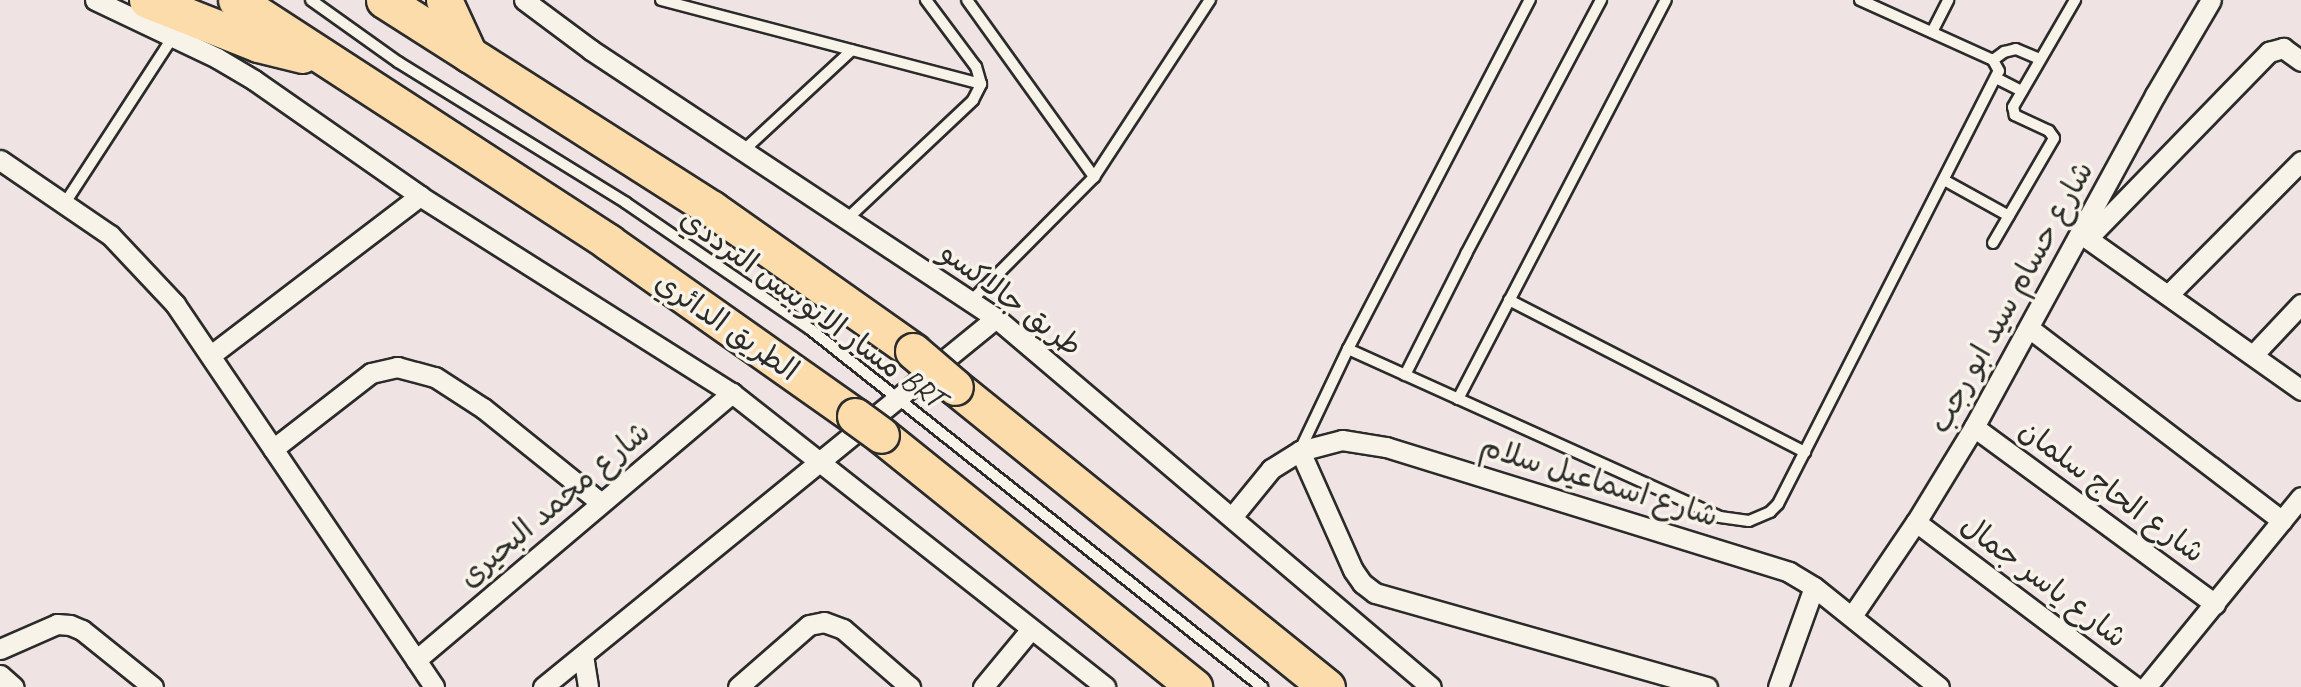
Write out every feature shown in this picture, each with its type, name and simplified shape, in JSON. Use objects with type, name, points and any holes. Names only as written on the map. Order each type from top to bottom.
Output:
[{"type":"highway","points":[[147,0],[258,44],[326,60]]},
{"type":"highway","name":"الطريق الدائري","points":[[236,0],[608,242],[868,425],[1194,687]]},
{"type":"highway","points":[[384,0],[712,209],[913,351],[1327,687]]},
{"type":"highway","points":[[444,0],[469,54]]},
{"type":"street","points":[[96,0],[217,58],[284,99],[420,195],[732,393],[1105,687]]},
{"type":"street","name":"طريق جالاكسو","points":[[524,0],[590,50],[996,318],[1431,687]]},
{"type":"street","name":"شارع حسام سيد ابو رجب","points":[[1852,616],[1916,522],[1974,427],[2029,328],[2085,236],[2155,95],[2211,0]]},
{"type":"street","points":[[2301,61],[2283,48],[2269,52],[2085,236],[2301,390]]},
{"type":"street","points":[[0,160],[110,235],[175,304],[434,687]]},
{"type":"street","points":[[2168,295],[2301,161]]},
{"type":"street","points":[[211,355],[420,195]]},
{"type":"street","points":[[2253,355],[2301,304]]},
{"type":"street","points":[[543,687],[996,318]]},
{"type":"street","points":[[2029,328],[2282,521]]},
{"type":"street","points":[[273,449],[371,373],[397,367],[435,377],[483,408],[601,503]]},
{"type":"street","name":"شارع محمد البحيرى","points":[[416,660],[732,393]]},
{"type":"street","name":"شارع الحاج سلمان","points":[[1974,427],[2215,604]]},
{"type":"street","name":"شارع اسماعيل سلام","points":[[1232,517],[1271,469],[1300,451],[1342,440],[1386,447],[1775,566],[1814,587],[1938,687]]},
{"type":"street","points":[[1300,451],[1353,570],[1362,583],[1375,593],[1707,687]]},
{"type":"street","points":[[2146,687],[2301,498]]},
{"type":"street","name":"شارع ياسر جمال","points":[[1916,522],[2136,687]]},
{"type":"street","points":[[1778,687],[1814,587]]},
{"type":"street","points":[[750,684],[809,625],[824,622],[843,629],[910,687]]},
{"type":"street","points":[[0,649],[57,624],[70,625],[82,630],[153,687]]},
{"type":"street","points":[[983,687],[1031,629]]},
{"type":"street","points":[[583,655],[588,687]]},
{"type":"street","points":[[0,675],[14,687]]},
{"type":"lane","name":"مسار الاتوبيس الترددي BRT","points":[[311,0],[398,62],[626,203],[810,329],[1262,687]]},
{"type":"lane","points":[[660,0],[981,84]]},
{"type":"lane","points":[[848,218],[973,100],[981,84],[976,67],[926,0]]},
{"type":"lane","points":[[967,0],[1094,177]]},
{"type":"lane","points":[[971,301],[1094,177],[1210,0]]},
{"type":"lane","points":[[1300,451],[1348,349],[1530,0]]},
{"type":"lane","points":[[1405,375],[1472,242],[1601,0]]},
{"type":"lane","points":[[1458,399],[1666,0]]},
{"type":"lane","points":[[1348,349],[1729,520],[1749,521],[1770,512],[1778,504],[1805,452],[1996,78],[1999,67],[1993,60],[1860,0]]},
{"type":"lane","points":[[1932,32],[1948,0]]},
{"type":"lane","points":[[1993,243],[2054,138],[2049,131],[2015,115],[2013,107],[2075,0]]},
{"type":"lane","points":[[65,203],[173,37]]},
{"type":"lane","points":[[1993,60],[2004,52],[2016,49],[2040,59]]},
{"type":"lane","points":[[744,150],[852,50]]},
{"type":"lane","points":[[1996,78],[2022,91]]},
{"type":"lane","points":[[1944,180],[2009,216]]},
{"type":"lane","points":[[1509,300],[1805,452]]}]
